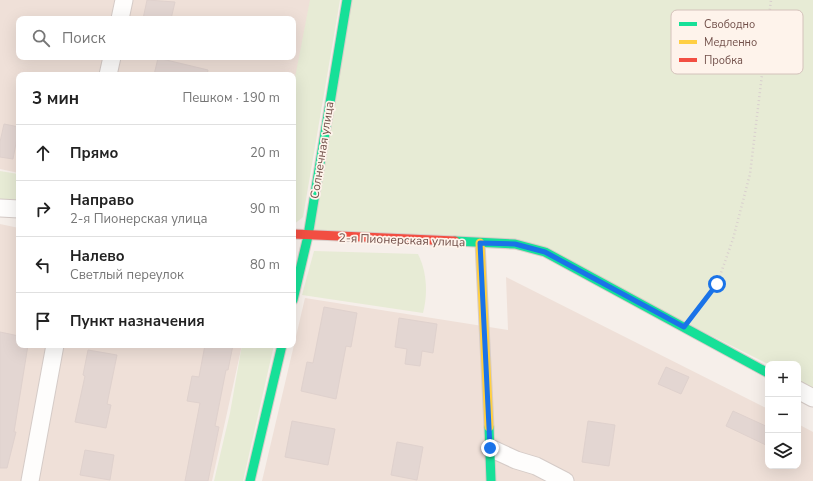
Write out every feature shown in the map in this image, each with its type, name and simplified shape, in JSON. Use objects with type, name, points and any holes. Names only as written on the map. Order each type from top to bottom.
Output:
[{"type":"street","points":[[121,16],[124,0]]},
{"type":"street","name":"Солнечная улица","points":[[296,287],[308,236],[347,0]]},
{"type":"street","points":[[109,72],[111,60]]},
{"type":"street","points":[[0,208],[16,209]]},
{"type":"street","name":"2-я Пионерская улица","points":[[296,234],[515,244],[545,252],[765,371]]},
{"type":"street","points":[[480,243],[491,481]]},
{"type":"street","points":[[30,481],[54,348]]},
{"type":"street","points":[[250,481],[281,348]]},
{"type":"street","points":[[801,392],[813,398]]},
{"type":"street","points":[[490,448],[516,460],[536,466],[565,481]]},
{"type":"path","points":[[770,10],[771,0]]},
{"type":"path","points":[[684,327],[717,284],[734,239],[750,174],[762,74]]},
{"type":"shaded area","points":[[0,0],[314,0],[296,82],[296,72],[16,72],[16,172],[0,169]]},
{"type":"shaded area","points":[[0,224],[16,227],[16,348],[241,348],[212,481],[0,481]]},
{"type":"shaded area","points":[[506,277],[765,407],[765,469],[801,469],[801,426],[813,432],[813,481],[262,481],[293,348],[296,348],[296,336],[305,298],[508,330]]},
{"type":"green space","points":[[310,0],[340,0],[303,217],[296,223],[296,72]]},
{"type":"green space","points":[[347,0],[813,0],[813,398],[801,392],[801,361],[765,361],[765,362],[545,252],[308,236]]},
{"type":"green space","points":[[0,171],[16,174],[16,201],[0,199]]},
{"type":"green space","points":[[314,251],[418,254],[426,283],[426,298],[423,313],[302,295]]},
{"type":"green space","points":[[241,348],[273,348],[243,481],[214,481],[230,413]]},
{"type":"building","points":[[147,0],[175,2],[172,16],[144,16]]},
{"type":"building","points":[[158,60],[166,60],[208,70],[208,72],[155,72]]},
{"type":"building","points":[[4,124],[16,126],[16,143],[13,159],[0,157],[0,142]]},
{"type":"building","points":[[324,307],[357,313],[351,347],[346,346],[336,399],[301,391],[307,362],[313,363]]},
{"type":"building","points":[[399,318],[437,324],[433,353],[422,351],[420,366],[405,364],[407,349],[395,347]]},
{"type":"building","points":[[0,332],[16,335],[16,348],[28,348],[14,432],[16,432],[7,468],[0,468]]},
{"type":"building","points":[[204,348],[232,348],[228,370],[226,370],[215,426],[219,427],[208,481],[185,481],[200,403],[187,401],[192,376],[199,377]]},
{"type":"building","points":[[88,350],[117,355],[107,404],[111,405],[106,428],[75,422],[85,376],[83,375]]},
{"type":"building","points":[[666,367],[689,377],[681,394],[658,384]]},
{"type":"building","points":[[733,411],[765,426],[765,445],[726,426]]},
{"type":"building","points":[[292,421],[335,429],[328,465],[285,457]]},
{"type":"building","points":[[588,421],[615,425],[609,466],[582,462]]},
{"type":"building","points":[[397,442],[423,447],[417,480],[391,475]]},
{"type":"building","points":[[85,450],[114,455],[110,480],[80,475]]},
{"type":"traffic: fast","points":[[296,287],[308,236],[347,0]]},
{"type":"traffic: fast","points":[[455,241],[515,244],[545,252],[765,371]]},
{"type":"traffic: fast","points":[[250,481],[281,348]]},
{"type":"traffic: fast","points":[[489,427],[491,481]]},
{"type":"traffic: slow","points":[[480,243],[489,427]]},
{"type":"traffic: jam","points":[[296,234],[455,241]]},
{"type":"route","points":[[490,448],[480,243],[515,244],[545,252],[684,327],[717,284]]}]
